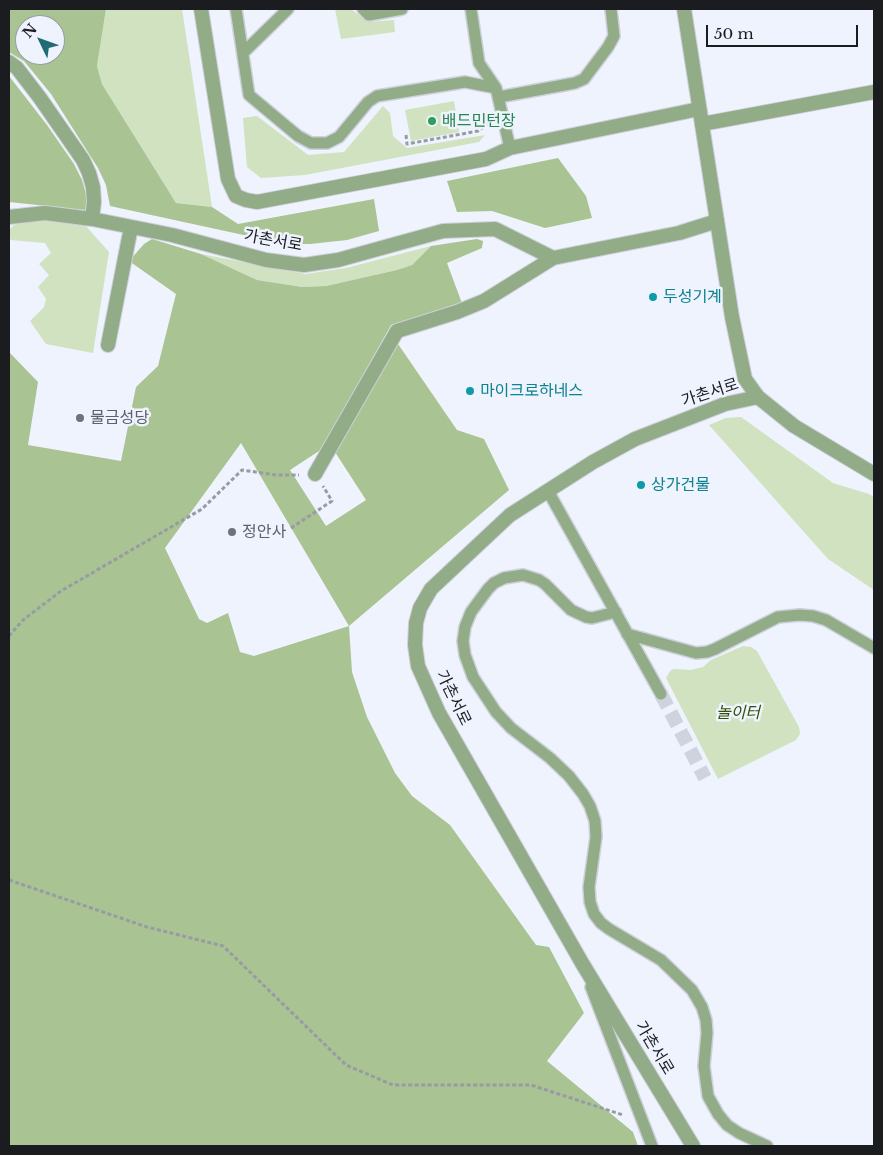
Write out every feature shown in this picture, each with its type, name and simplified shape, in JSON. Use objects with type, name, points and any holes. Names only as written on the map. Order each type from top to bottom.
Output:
[{"type":"street","points":[[201,9],[228,179],[236,196],[246,200],[257,202],[486,159],[510,148],[699,109]]},
{"type":"street","name":"가촌서로","points":[[684,9],[732,317],[745,379],[758,397],[804,434],[874,474]]},
{"type":"street","points":[[9,62],[17,68],[40,98],[83,160],[90,174],[93,187],[92,219]]},
{"type":"street","points":[[702,124],[874,92]]},
{"type":"street","name":"가촌서로","points":[[9,217],[45,213],[92,219],[172,235],[266,260],[304,265],[338,260],[443,231],[495,229],[554,258]]},
{"type":"street","points":[[315,474],[397,331],[457,312],[484,301],[554,258],[679,233],[718,221]]},
{"type":"street","points":[[108,344],[131,227]]},
{"type":"street","name":"가촌서로","points":[[693,1146],[582,963],[439,713],[418,666],[415,645],[416,623],[420,608],[432,589],[510,515],[593,462],[636,439],[725,404],[758,397]]},
{"type":"lane","points":[[236,9],[249,94],[298,136],[311,143],[327,143],[339,137],[368,102],[377,96],[465,82],[497,92],[575,83],[584,79],[614,36],[611,9]]},
{"type":"lane","points":[[363,9],[369,15],[402,9]]},
{"type":"lane","points":[[471,9],[479,63],[497,92],[510,148]]},
{"type":"lane","points":[[243,53],[285,10]]},
{"type":"lane","points":[[548,491],[661,694]]},
{"type":"lane","points":[[616,612],[586,618],[571,610],[539,580],[523,575],[504,578],[494,583],[488,589],[471,612],[465,627],[463,641],[465,655],[473,676],[496,712],[512,728],[550,758],[569,776],[583,794],[590,806],[595,821],[596,837],[590,887],[590,902],[594,914],[609,929],[661,960],[692,990],[702,1007],[706,1020],[707,1034],[704,1066],[708,1096],[727,1125],[739,1133],[767,1146]]},
{"type":"lane","points":[[627,634],[696,652],[707,652],[778,617],[800,615],[826,620],[874,648]]},
{"type":"lane","points":[[582,963],[652,1146]]},
{"type":"path","points":[[406,135],[408,144],[478,131],[490,122],[503,119]]},
{"type":"path","points":[[9,636],[23,620],[61,591],[202,509],[242,470],[276,476],[315,474],[332,501],[291,528]]},
{"type":"path","points":[[9,880],[147,927],[223,946],[346,1065],[394,1084],[532,1085],[643,1122]]},
{"type":"green space","points":[[9,9],[106,9],[97,66],[102,84],[176,203],[212,207],[238,224],[374,199],[379,231],[347,240],[310,244],[285,244],[110,206],[106,185],[98,168],[51,94],[27,65],[65,65],[65,15],[15,15],[15,56],[9,52]]},
{"type":"green space","points":[[106,9],[182,9],[212,207],[176,203],[102,84],[97,66]]},
{"type":"green space","points":[[335,9],[351,9],[368,22],[394,20],[395,32],[341,39]]},
{"type":"green space","points":[[9,76],[74,164],[82,180],[88,201],[85,210],[9,202]]},
{"type":"green space","name":"배드민턴장","points":[[454,101],[459,132],[411,141],[405,110]]},
{"type":"green space","points":[[383,106],[390,113],[393,136],[407,148],[485,135],[479,142],[305,175],[261,178],[247,167],[243,118],[257,116],[308,155],[344,152]]},
{"type":"green space","points":[[558,158],[586,196],[592,218],[545,228],[492,211],[457,212],[447,181]]},
{"type":"green space","points":[[43,219],[84,224],[109,252],[93,353],[46,344],[30,321],[44,307],[46,299],[38,287],[49,275],[39,264],[51,253],[45,243],[11,240],[9,230],[14,225]]},
{"type":"green space","points":[[152,239],[201,254],[257,280],[302,287],[326,286],[397,270],[412,265],[431,246],[477,239],[483,241],[482,248],[447,263],[463,306],[391,325],[322,449],[290,470],[326,526],[366,500],[335,452],[398,344],[457,430],[484,439],[509,490],[349,626],[352,672],[367,717],[395,773],[412,796],[450,825],[536,945],[549,947],[584,1013],[547,1061],[633,1132],[638,1146],[9,1146],[9,352],[38,382],[28,445],[121,461],[136,387],[158,366],[176,294],[129,261],[144,244]],"holes":[[[241,443],[349,626],[254,656],[240,652],[228,613],[207,623],[199,619],[165,548]]]},
{"type":"green space","points":[[431,246],[412,265],[397,270],[326,286],[302,287],[257,280],[201,254],[306,274],[346,268]]},
{"type":"green space","points":[[741,417],[833,483],[874,497],[874,590],[828,559],[709,425],[726,418]]},
{"type":"green space","name":"놀이터","points":[[743,646],[751,647],[757,651],[799,727],[800,734],[796,740],[718,779],[666,678],[670,671],[674,669],[691,670],[703,667],[711,660]]},
{"type":"tunnel","points":[[661,694],[705,778]]},
{"type":"place","name":"배드민턴장","points":[[432,121]]},
{"type":"place","name":"두성기계","points":[[653,297]]},
{"type":"place","name":"마이크로하네스","points":[[470,391]]},
{"type":"place","name":"물금성당","points":[[80,418]]},
{"type":"place","name":"상가건물","points":[[641,485]]},
{"type":"place","name":"정안사","points":[[232,532]]}]
